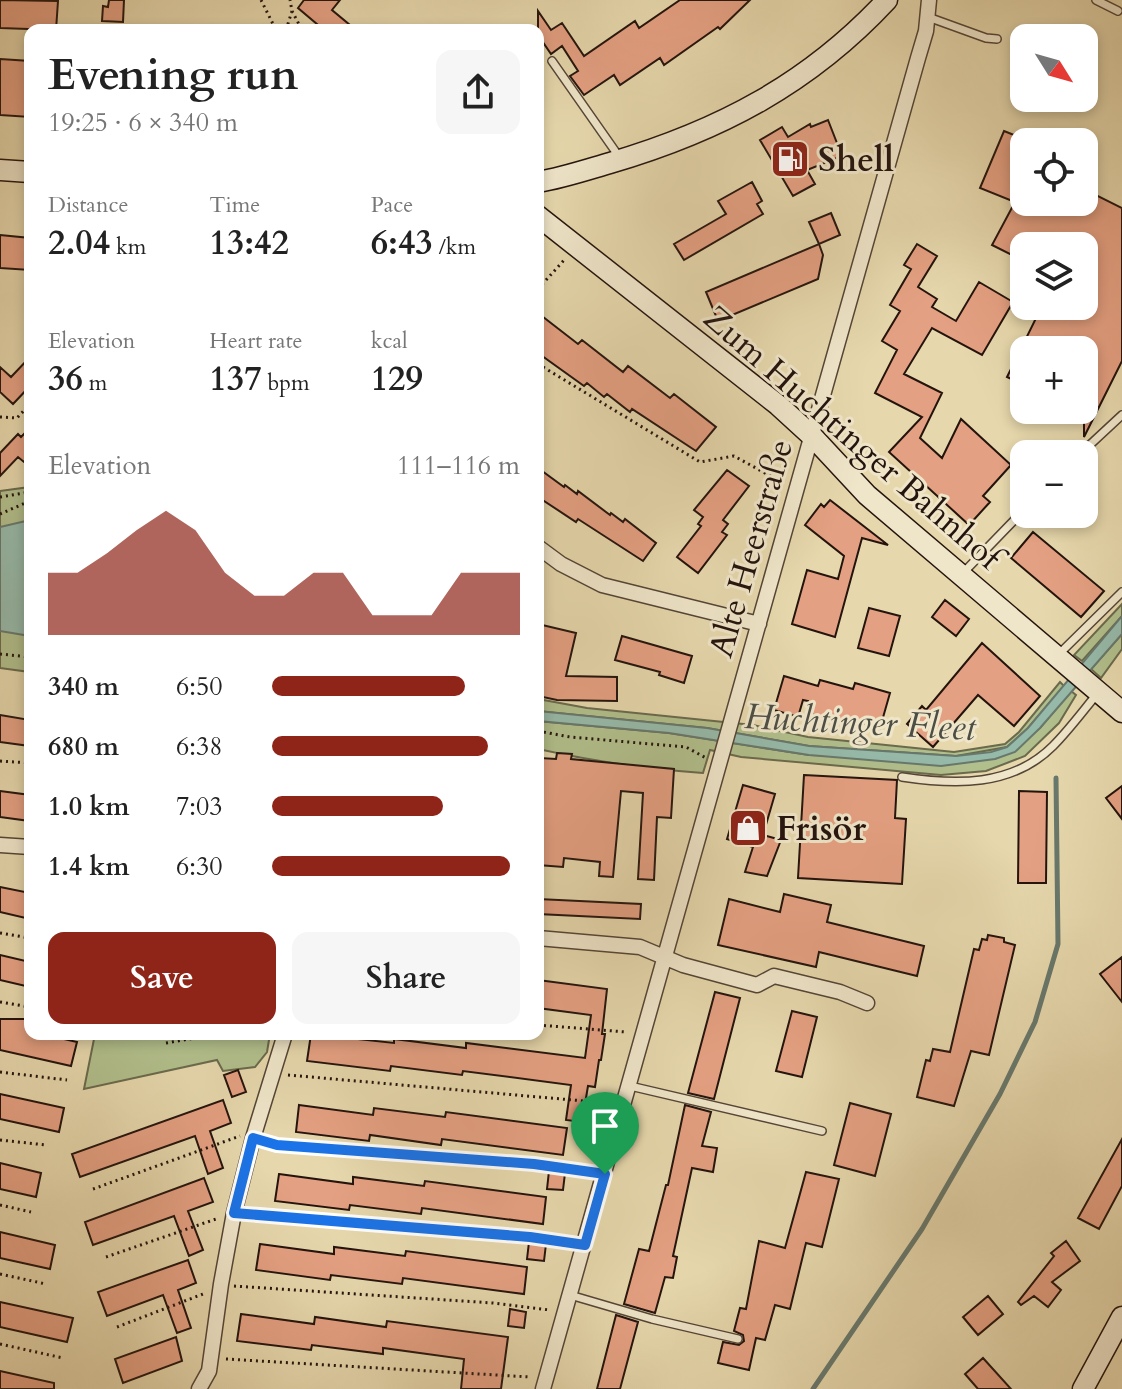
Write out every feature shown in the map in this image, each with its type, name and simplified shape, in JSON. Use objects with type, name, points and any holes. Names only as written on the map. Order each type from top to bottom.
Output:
[{"type":"street","points":[[544,180],[621,160],[737,116],[794,81],[831,53],[887,0]]},
{"type":"street","name":"Alte Heerstraße","points":[[544,1384],[813,437],[928,17],[929,0]]},
{"type":"street","points":[[0,170],[24,172]]},
{"type":"street","name":"Zum Huchtinger Bahnhof","points":[[544,221],[769,397],[813,437],[867,495],[1122,712]]},
{"type":"street","points":[[544,551],[602,585],[759,624]]},
{"type":"street","points":[[0,845],[24,847]]},
{"type":"street","points":[[544,939],[640,947],[683,965],[757,985],[774,976],[840,992],[867,1003]]},
{"type":"street","points":[[199,1389],[209,1371],[234,1216],[253,1138],[283,1040]]},
{"type":"street","points":[[1083,1389],[1122,1317]]},
{"type":"lane","points":[[1096,0],[1118,11]]},
{"type":"lane","points":[[928,17],[997,39]]},
{"type":"lane","points":[[552,61],[621,160]]},
{"type":"lane","points":[[1095,440],[1122,415]]},
{"type":"lane","points":[[961,576],[1010,525]]},
{"type":"lane","points":[[902,777],[938,782],[979,781],[1020,771],[1052,747],[1078,674],[1122,592]]},
{"type":"lane","points":[[628,1085],[822,1131]]},
{"type":"lane","points":[[570,1295],[652,1319],[738,1339]]},
{"type":"path","points":[[261,0],[273,24]]},
{"type":"path","points":[[290,0],[299,24]]},
{"type":"path","points":[[288,24],[292,11]]},
{"type":"path","points":[[544,282],[577,246]]},
{"type":"path","points":[[544,368],[700,462],[734,456],[797,491]]},
{"type":"path","points":[[0,417],[17,418],[24,410]]},
{"type":"path","points":[[0,497],[24,493]]},
{"type":"path","points":[[0,514],[24,504]]},
{"type":"path","points":[[0,654],[24,656]]},
{"type":"path","points":[[544,732],[686,747],[720,765]]},
{"type":"path","points":[[0,761],[24,763]]},
{"type":"path","points":[[0,933],[24,937]]},
{"type":"path","points":[[0,1002],[24,1006]]},
{"type":"path","points":[[544,1025],[642,1033]]},
{"type":"path","points":[[166,1043],[183,1040]]},
{"type":"path","points":[[0,1072],[67,1080]]},
{"type":"path","points":[[274,1074],[623,1104]]},
{"type":"path","points":[[93,1189],[237,1136],[277,1145],[534,1164],[605,1174]]},
{"type":"path","points":[[0,1140],[46,1145]]},
{"type":"path","points":[[0,1205],[31,1212]]},
{"type":"path","points":[[106,1257],[219,1218],[234,1216],[530,1237],[585,1245]]},
{"type":"path","points":[[0,1274],[46,1284]]},
{"type":"path","points":[[117,1327],[220,1289],[493,1303],[565,1312]]},
{"type":"path","points":[[0,1344],[63,1358]]},
{"type":"path","points":[[211,1358],[544,1384]]},
{"type":"green space","points":[[24,488],[24,671],[0,668],[0,491]]},
{"type":"green space","points":[[1122,604],[1122,616],[1082,661],[1074,655]]},
{"type":"green space","points":[[1122,634],[1122,649],[1101,678],[1091,669]]},
{"type":"green space","points":[[1060,682],[1064,686],[1007,747],[956,756],[809,746],[707,728],[544,712],[544,700],[587,708],[753,725],[808,737],[954,752],[1005,744],[1019,732]]},
{"type":"green space","points":[[1071,691],[1076,695],[1059,723],[1025,756],[986,771],[941,775],[741,757],[710,750],[703,773],[620,764],[544,750],[544,722],[669,733],[809,755],[995,759],[1040,728]]},
{"type":"green space","points":[[94,1040],[269,1040],[267,1052],[255,1067],[223,1071],[217,1060],[84,1089]]},
{"type":"shaded area","points":[[24,521],[24,635],[0,631],[0,527]]},
{"type":"shaded area","points":[[1122,616],[1122,634],[1040,728],[1015,752],[995,759],[941,766],[809,755],[669,733],[544,722],[544,712],[707,728],[809,746],[956,756],[1007,747],[1028,728]]},
{"type":"building","points":[[0,0],[58,1],[56,24],[24,24],[24,29],[0,28]]},
{"type":"building","points":[[109,0],[124,0],[123,22],[102,21],[103,6],[108,7]]},
{"type":"building","points":[[304,0],[340,0],[332,10],[349,24],[317,24],[298,8]]},
{"type":"building","points":[[680,0],[750,0],[720,29],[718,27],[664,65],[660,58],[620,85],[614,75],[584,95],[570,76],[578,71],[562,46],[551,54],[544,44],[544,24],[538,24],[538,11],[551,30],[562,23],[584,56],[635,21],[639,28]]},
{"type":"building","points":[[0,59],[24,61],[24,117],[0,115]]},
{"type":"building","points":[[828,120],[842,156],[807,170],[815,184],[793,196],[760,140],[782,127],[788,137],[810,124],[811,127]]},
{"type":"building","points":[[1004,131],[1010,133],[1010,200],[980,188]]},
{"type":"building","points":[[752,182],[762,201],[757,204],[763,214],[684,260],[674,244],[726,214],[718,201]]},
{"type":"building","points":[[1098,196],[1122,208],[1122,361],[1098,409],[1098,336],[1027,336],[1035,320],[1098,320],[1098,232],[1010,232],[1010,254],[992,245],[1010,211],[1010,216],[1098,216]]},
{"type":"building","points":[[831,213],[840,235],[819,244],[809,222]]},
{"type":"building","points":[[0,235],[24,237],[24,270],[0,268]]},
{"type":"building","points":[[819,244],[823,255],[818,279],[718,321],[706,292]]},
{"type":"building","points":[[917,244],[937,256],[918,287],[937,299],[932,307],[956,321],[979,282],[1010,300],[1010,307],[982,355],[932,328],[904,374],[942,393],[920,438],[942,458],[961,419],[1010,464],[983,496],[990,502],[969,525],[889,452],[922,417],[875,393],[897,350],[882,341],[900,311],[890,305],[911,269],[904,265]]},
{"type":"building","points":[[544,318],[578,344],[582,340],[623,372],[628,366],[670,398],[674,394],[716,427],[696,451],[632,409],[630,412],[607,394],[604,397],[587,383],[584,386],[544,357]]},
{"type":"building","points":[[24,363],[24,392],[13,404],[0,392],[0,367],[11,377]]},
{"type":"building","points":[[1084,424],[1090,424],[1084,437]]},
{"type":"building","points":[[18,434],[21,437],[24,434],[24,462],[18,457],[0,476],[0,453]]},
{"type":"building","points":[[727,470],[749,486],[723,520],[728,524],[722,532],[727,535],[698,573],[677,557],[701,526],[698,524],[703,517],[694,510]]},
{"type":"building","points":[[544,472],[564,487],[577,494],[578,491],[610,515],[623,522],[625,519],[656,543],[643,561],[578,519],[576,522],[544,501]]},
{"type":"building","points":[[830,500],[888,545],[862,538],[835,637],[792,624],[807,570],[838,579],[844,556],[805,525],[821,504],[824,507]]},
{"type":"building","points":[[1033,532],[1104,591],[1081,617],[1011,558]]},
{"type":"building","points":[[945,600],[969,619],[956,636],[932,617]]},
{"type":"building","points":[[869,608],[900,616],[889,656],[858,648]]},
{"type":"building","points":[[544,625],[576,633],[566,676],[617,677],[617,701],[544,697]]},
{"type":"building","points":[[622,636],[692,656],[684,683],[659,675],[660,672],[615,660]]},
{"type":"building","points":[[982,643],[1040,696],[1014,726],[978,695],[933,747],[907,724],[922,706],[926,710]]},
{"type":"building","points":[[784,676],[818,686],[820,680],[853,689],[855,683],[890,693],[880,728],[845,718],[844,723],[807,713],[808,701],[803,700],[798,717],[774,710]]},
{"type":"building","points":[[0,715],[24,719],[24,745],[0,742]]},
{"type":"building","points":[[557,753],[572,754],[571,759],[674,769],[671,818],[657,817],[654,880],[638,879],[643,793],[621,791],[613,877],[599,876],[600,862],[564,858],[563,867],[544,865],[544,758],[556,759]]},
{"type":"building","points":[[804,775],[897,780],[895,818],[906,819],[902,884],[798,878]]},
{"type":"building","points":[[743,785],[775,794],[763,835],[781,840],[767,876],[745,872],[753,847],[727,839]]},
{"type":"building","points":[[1122,786],[1122,819],[1106,798]]},
{"type":"building","points":[[0,791],[24,794],[24,820],[0,817]]},
{"type":"building","points":[[1019,791],[1047,792],[1046,883],[1018,883]]},
{"type":"building","points":[[0,887],[24,892],[24,918],[0,912]]},
{"type":"building","points":[[784,894],[831,905],[827,922],[924,946],[917,976],[819,952],[816,967],[718,945],[729,899],[780,912]]},
{"type":"building","points":[[544,899],[641,904],[640,919],[544,914]]},
{"type":"building","points":[[988,935],[1004,938],[1004,942],[1015,945],[989,1055],[971,1051],[954,1106],[917,1097],[926,1060],[930,1061],[933,1049],[950,1052],[974,949],[979,950],[982,939],[987,940]]},
{"type":"building","points":[[0,955],[24,961],[24,986],[0,980]]},
{"type":"building","points":[[1122,957],[1122,1002],[1100,974]]},
{"type":"building","points":[[544,981],[607,989],[601,1060],[595,1087],[588,1086],[582,1122],[566,1120],[571,1085],[463,1071],[462,1075],[391,1066],[390,1071],[307,1061],[310,1040],[394,1043],[394,1040],[402,1040],[466,1048],[466,1043],[585,1058],[591,1015],[544,1009]]},
{"type":"building","points":[[715,992],[740,998],[714,1099],[688,1093]]},
{"type":"building","points":[[792,1011],[817,1017],[802,1077],[776,1071]]},
{"type":"building","points":[[0,1019],[24,1019],[24,1040],[77,1042],[71,1066],[0,1050]]},
{"type":"building","points":[[238,1070],[246,1092],[232,1097],[224,1075]]},
{"type":"building","points":[[0,1094],[64,1108],[59,1132],[0,1119]]},
{"type":"building","points":[[223,1100],[231,1123],[210,1131],[223,1168],[208,1174],[195,1136],[80,1177],[72,1154]]},
{"type":"building","points":[[850,1103],[891,1114],[875,1176],[834,1165]]},
{"type":"building","points":[[299,1105],[373,1115],[374,1108],[445,1117],[446,1112],[567,1128],[563,1155],[442,1139],[441,1145],[370,1135],[369,1141],[296,1132]]},
{"type":"building","points":[[685,1105],[711,1112],[702,1146],[717,1148],[713,1172],[692,1168],[673,1256],[677,1257],[673,1278],[665,1277],[655,1313],[624,1304],[639,1249],[649,1251],[668,1185]]},
{"type":"building","points":[[1122,1139],[1122,1186],[1099,1229],[1078,1218]]},
{"type":"building","points":[[0,1163],[41,1173],[36,1197],[0,1189]]},
{"type":"building","points":[[549,1171],[565,1173],[563,1190],[547,1189]]},
{"type":"building","points":[[806,1172],[839,1179],[822,1247],[806,1243],[790,1309],[775,1305],[765,1340],[756,1338],[749,1370],[718,1363],[723,1342],[739,1345],[744,1341],[743,1335],[734,1331],[740,1308],[746,1309],[759,1241],[785,1248]]},
{"type":"building","points":[[279,1174],[353,1184],[353,1177],[424,1186],[425,1181],[546,1197],[543,1224],[422,1208],[421,1214],[350,1205],[349,1210],[275,1201]]},
{"type":"building","points":[[204,1178],[213,1202],[188,1211],[203,1250],[189,1256],[174,1216],[93,1245],[85,1222]]},
{"type":"building","points":[[0,1232],[55,1245],[50,1269],[0,1258]]},
{"type":"building","points":[[1066,1241],[1080,1261],[1052,1282],[1061,1290],[1048,1307],[1034,1296],[1021,1305],[1018,1302],[1054,1256],[1051,1253]]},
{"type":"building","points":[[529,1242],[546,1244],[544,1261],[527,1259]]},
{"type":"building","points":[[260,1244],[334,1254],[334,1247],[405,1256],[406,1251],[527,1267],[524,1294],[403,1278],[402,1284],[331,1275],[330,1280],[256,1270]]},
{"type":"building","points":[[188,1260],[196,1283],[178,1290],[191,1328],[177,1333],[163,1295],[107,1316],[98,1292]]},
{"type":"building","points":[[988,1296],[1003,1314],[978,1335],[963,1317]]},
{"type":"building","points":[[0,1302],[73,1318],[67,1342],[0,1327]]},
{"type":"building","points":[[510,1309],[526,1312],[524,1328],[508,1326]]},
{"type":"building","points":[[241,1314],[314,1324],[315,1317],[386,1327],[387,1321],[508,1337],[501,1389],[461,1389],[464,1359],[383,1348],[383,1354],[312,1345],[311,1350],[237,1341]]},
{"type":"building","points":[[616,1315],[638,1322],[620,1389],[597,1389]]},
{"type":"building","points":[[176,1337],[182,1361],[123,1383],[115,1359]]},
{"type":"building","points":[[983,1358],[1011,1389],[978,1389],[965,1374]]},
{"type":"building","points":[[0,1371],[54,1383],[54,1389],[0,1389]]},
{"type":"waterway","points":[[813,1389],[922,1229],[1000,1094],[1035,1022],[1058,944],[1056,778]]},
{"type":"place","name":"Shell","points":[[790,159]]},
{"type":"place","name":"Frisör","points":[[748,828]]},
{"type":"route","points":[[253,1138],[277,1145],[534,1164],[605,1174],[585,1245],[530,1237],[234,1213],[253,1138]]},
{"type":"water label","name":"Huchtinger Fleet","points":[[860,721]]}]
